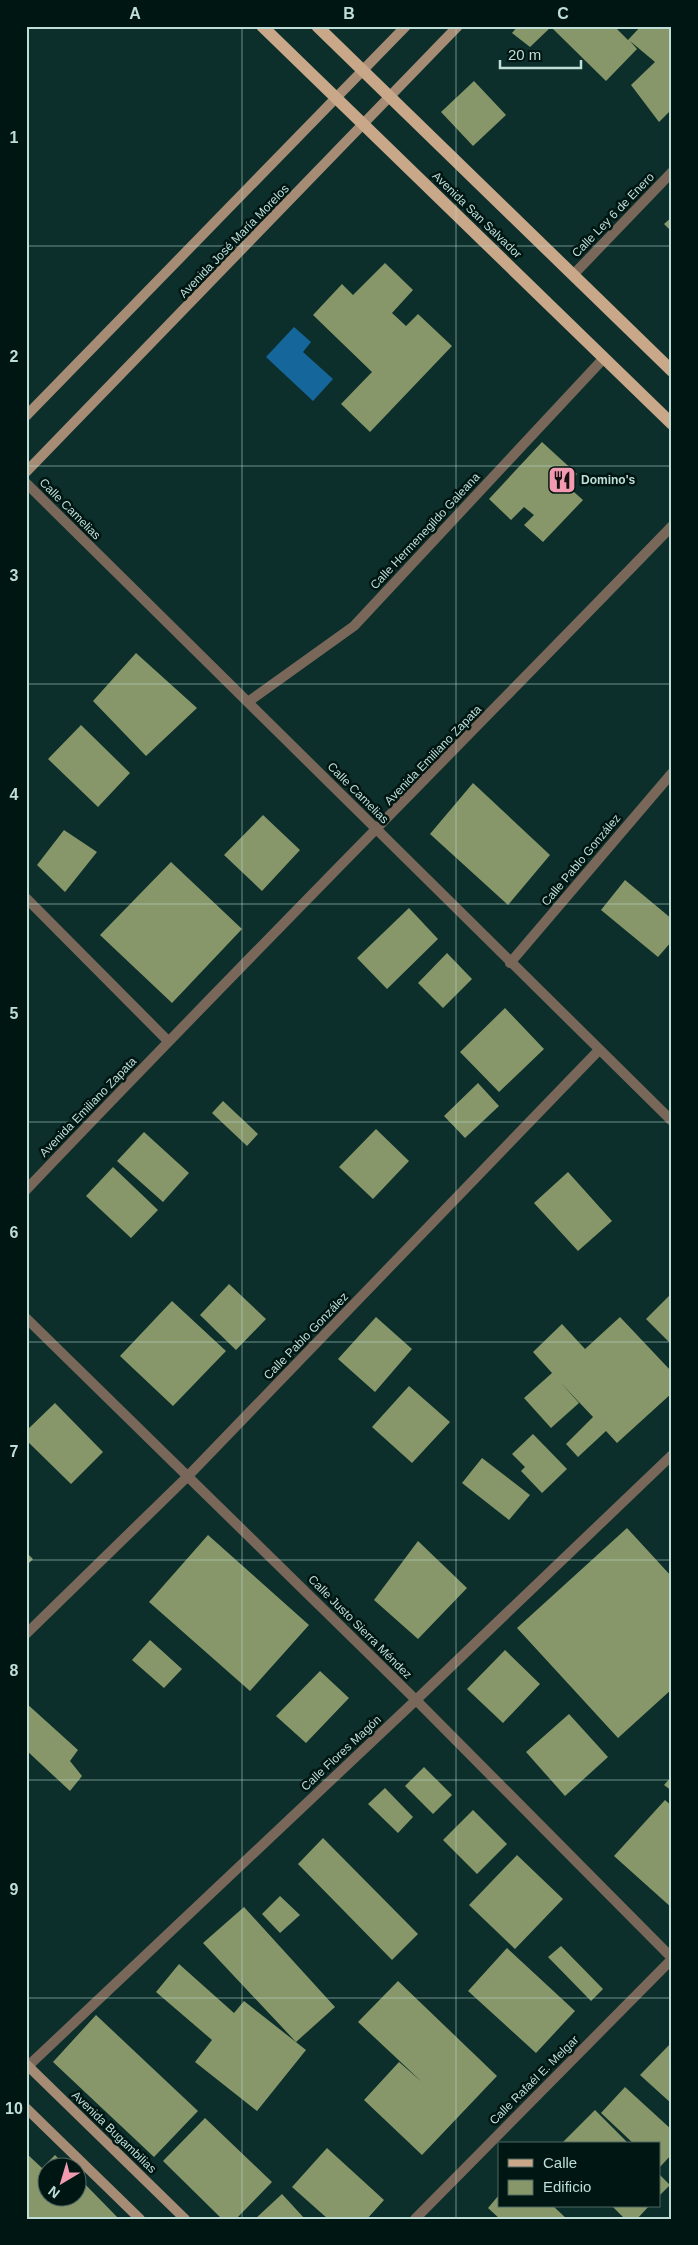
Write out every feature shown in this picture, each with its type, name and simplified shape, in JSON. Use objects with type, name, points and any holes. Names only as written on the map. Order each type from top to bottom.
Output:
[{"type":"main road","name":"Avenida San Salvador","points":[[262,26],[672,424]]},
{"type":"main road","name":"Avenida San Salvador","points":[[317,26],[672,371]]},
{"type":"street","name":"Avenida José María Morelos","points":[[26,416],[337,99],[406,26]]},
{"type":"street","name":"Avenida José María Morelos","points":[[26,472],[458,26]]},
{"type":"street","name":"Calle Ley 6 de Enero","points":[[573,275],[672,172]]},
{"type":"street","name":"Calle Hermenegildo Galeana","points":[[248,702],[354,626],[604,358]]},
{"type":"street","name":"Calle Camelias","points":[[26,483],[672,1121]]},
{"type":"street","name":"Avenida Emiliano Zapata","points":[[26,1190],[168,1041],[377,830],[672,526]]},
{"type":"street","name":"Calle Pablo González","points":[[510,963],[672,773]]},
{"type":"street","points":[[26,898],[168,1041]]},
{"type":"street","name":"Calle Pablo González","points":[[26,1634],[188,1476],[599,1050]]},
{"type":"street","name":"Calle Justo Sierra Méndez","points":[[26,1318],[416,1700],[672,1959]]},
{"type":"street","name":"Calle Flores Magón","points":[[27,2066],[416,1700],[672,1455]]},
{"type":"street","name":"Calle Rafaél E. Melgar","points":[[415,2219],[672,1959]]},
{"type":"street","name":"Avenida Bugambilias","points":[[27,2066],[185,2219]]},
{"type":"street","points":[[26,2108],[140,2219]]},
{"type":"water","points":[[294,327],[311,342],[303,352],[333,379],[313,401],[266,357]]},
{"type":"building","points":[[518,26],[614,26],[628,40],[641,26],[672,26],[672,109],[659,122],[631,85],[655,62],[630,41],[637,49],[606,81],[551,27],[530,47],[512,33]]},
{"type":"building","points":[[474,81],[506,115],[473,146],[441,112]]},
{"type":"building","points":[[672,217],[672,232],[664,224]]},
{"type":"building","points":[[385,263],[413,290],[392,313],[406,326],[418,314],[452,346],[370,432],[341,404],[372,372],[313,315],[342,284],[353,295]]},
{"type":"building","points":[[542,442],[577,474],[566,485],[583,500],[543,542],[524,525],[534,515],[524,507],[511,520],[489,499]]},
{"type":"building","points":[[136,653],[197,708],[146,756],[93,701]]},
{"type":"building","points":[[81,725],[130,773],[98,807],[48,759]]},
{"type":"building","points":[[473,783],[550,855],[508,905],[430,834]]},
{"type":"building","points":[[263,815],[300,850],[262,891],[224,855]]},
{"type":"building","points":[[64,830],[97,852],[65,892],[37,865]]},
{"type":"building","points":[[171,862],[242,929],[172,1003],[100,935]]},
{"type":"building","points":[[625,880],[672,919],[672,941],[658,957],[601,910]]},
{"type":"building","points":[[409,908],[438,939],[387,989],[357,958]]},
{"type":"building","points":[[447,953],[472,979],[443,1008],[418,983]]},
{"type":"building","points":[[505,1008],[544,1049],[499,1092],[460,1052]]},
{"type":"building","points":[[478,1083],[499,1106],[465,1138],[444,1116]]},
{"type":"building","points":[[223,1101],[258,1134],[247,1146],[212,1113]]},
{"type":"building","points":[[376,1129],[409,1161],[373,1199],[339,1167]]},
{"type":"building","points":[[144,1132],[189,1173],[163,1202],[117,1161]]},
{"type":"building","points":[[113,1167],[158,1210],[131,1238],[86,1196]]},
{"type":"building","points":[[568,1172],[612,1221],[578,1251],[534,1203]]},
{"type":"building","points":[[229,1284],[266,1319],[236,1350],[200,1315]]},
{"type":"building","points":[[670,1295],[672,1296],[672,1345],[646,1319]]},
{"type":"building","points":[[172,1301],[226,1351],[173,1406],[120,1356]]},
{"type":"building","points":[[376,1317],[412,1349],[375,1392],[338,1359]]},
{"type":"building","points":[[620,1317],[672,1372],[672,1393],[617,1443],[606,1431],[578,1457],[566,1444],[593,1417],[560,1382],[579,1403],[551,1428],[524,1398],[552,1373],[533,1352],[562,1324],[585,1349]]},
{"type":"building","points":[[409,1386],[450,1422],[412,1463],[372,1427]]},
{"type":"building","points":[[55,1403],[103,1452],[71,1484],[26,1440],[26,1431]]},
{"type":"building","points":[[533,1434],[567,1469],[542,1493],[521,1471],[525,1467],[512,1454]]},
{"type":"building","points":[[482,1458],[530,1495],[509,1520],[462,1483]]},
{"type":"building","points":[[627,1528],[672,1577],[672,1689],[618,1738],[517,1628]]},
{"type":"building","points":[[208,1535],[309,1625],[250,1691],[149,1602]]},
{"type":"building","points":[[418,1541],[467,1588],[418,1639],[374,1600]]},
{"type":"building","points":[[26,1552],[33,1559],[26,1566]]},
{"type":"building","points":[[150,1640],[182,1669],[164,1688],[132,1660]]},
{"type":"building","points":[[505,1650],[540,1684],[503,1723],[467,1689]]},
{"type":"building","points":[[320,1671],[349,1698],[306,1743],[276,1716]]},
{"type":"building","points":[[26,1703],[78,1750],[70,1761],[82,1776],[70,1791],[26,1750]]},
{"type":"building","points":[[569,1714],[608,1757],[565,1796],[526,1752]]},
{"type":"building","points":[[424,1767],[452,1795],[433,1814],[405,1786]]},
{"type":"building","points":[[672,1776],[672,1791],[664,1785]]},
{"type":"building","points":[[385,1788],[413,1817],[398,1833],[368,1804]]},
{"type":"building","points":[[665,1800],[672,1806],[672,1908],[614,1856]]},
{"type":"building","points":[[473,1810],[507,1844],[477,1874],[443,1840]]},
{"type":"building","points":[[323,1838],[418,1934],[392,1960],[298,1864]]},
{"type":"building","points":[[517,1855],[563,1899],[515,1949],[469,1905]]},
{"type":"building","points":[[280,1896],[300,1915],[280,1933],[262,1914]]},
{"type":"building","points":[[244,1907],[335,2007],[296,2042],[203,1943]]},
{"type":"building","points":[[561,1946],[603,1989],[591,2001],[548,1957]]},
{"type":"building","points":[[507,1948],[575,2011],[536,2053],[468,1991]]},
{"type":"building","points":[[179,1964],[234,2013],[244,2001],[306,2050],[257,2111],[195,2062],[212,2040],[156,1992]]},
{"type":"building","points":[[398,1981],[497,2076],[422,2155],[364,2100],[399,2062],[422,2082],[358,2022]]},
{"type":"building","points":[[96,2015],[198,2111],[154,2157],[53,2062]]},
{"type":"building","points":[[672,2042],[672,2104],[640,2075]]},
{"type":"building","points":[[625,2087],[672,2130],[672,2154],[660,2167],[660,2142],[632,2142],[601,2113]]},
{"type":"building","points":[[595,2110],[627,2142],[563,2142]]},
{"type":"building","points":[[205,2118],[272,2182],[236,2219],[222,2219],[163,2161]]},
{"type":"building","points":[[327,2148],[384,2200],[367,2219],[328,2219],[292,2187]]},
{"type":"building","points":[[26,2153],[38,2164],[38,2208],[88,2208],[88,2187],[119,2219],[26,2219]]},
{"type":"building","points":[[660,2175],[670,2185],[660,2195]]},
{"type":"building","points":[[282,2194],[305,2219],[255,2219]]},
{"type":"building","points":[[498,2196],[498,2208],[555,2208],[567,2219],[500,2219],[488,2208]]},
{"type":"building","points":[[614,2208],[647,2208],[637,2219],[625,2219]]},
{"type":"place","name":"Domino's","points":[[562,480]]}]
